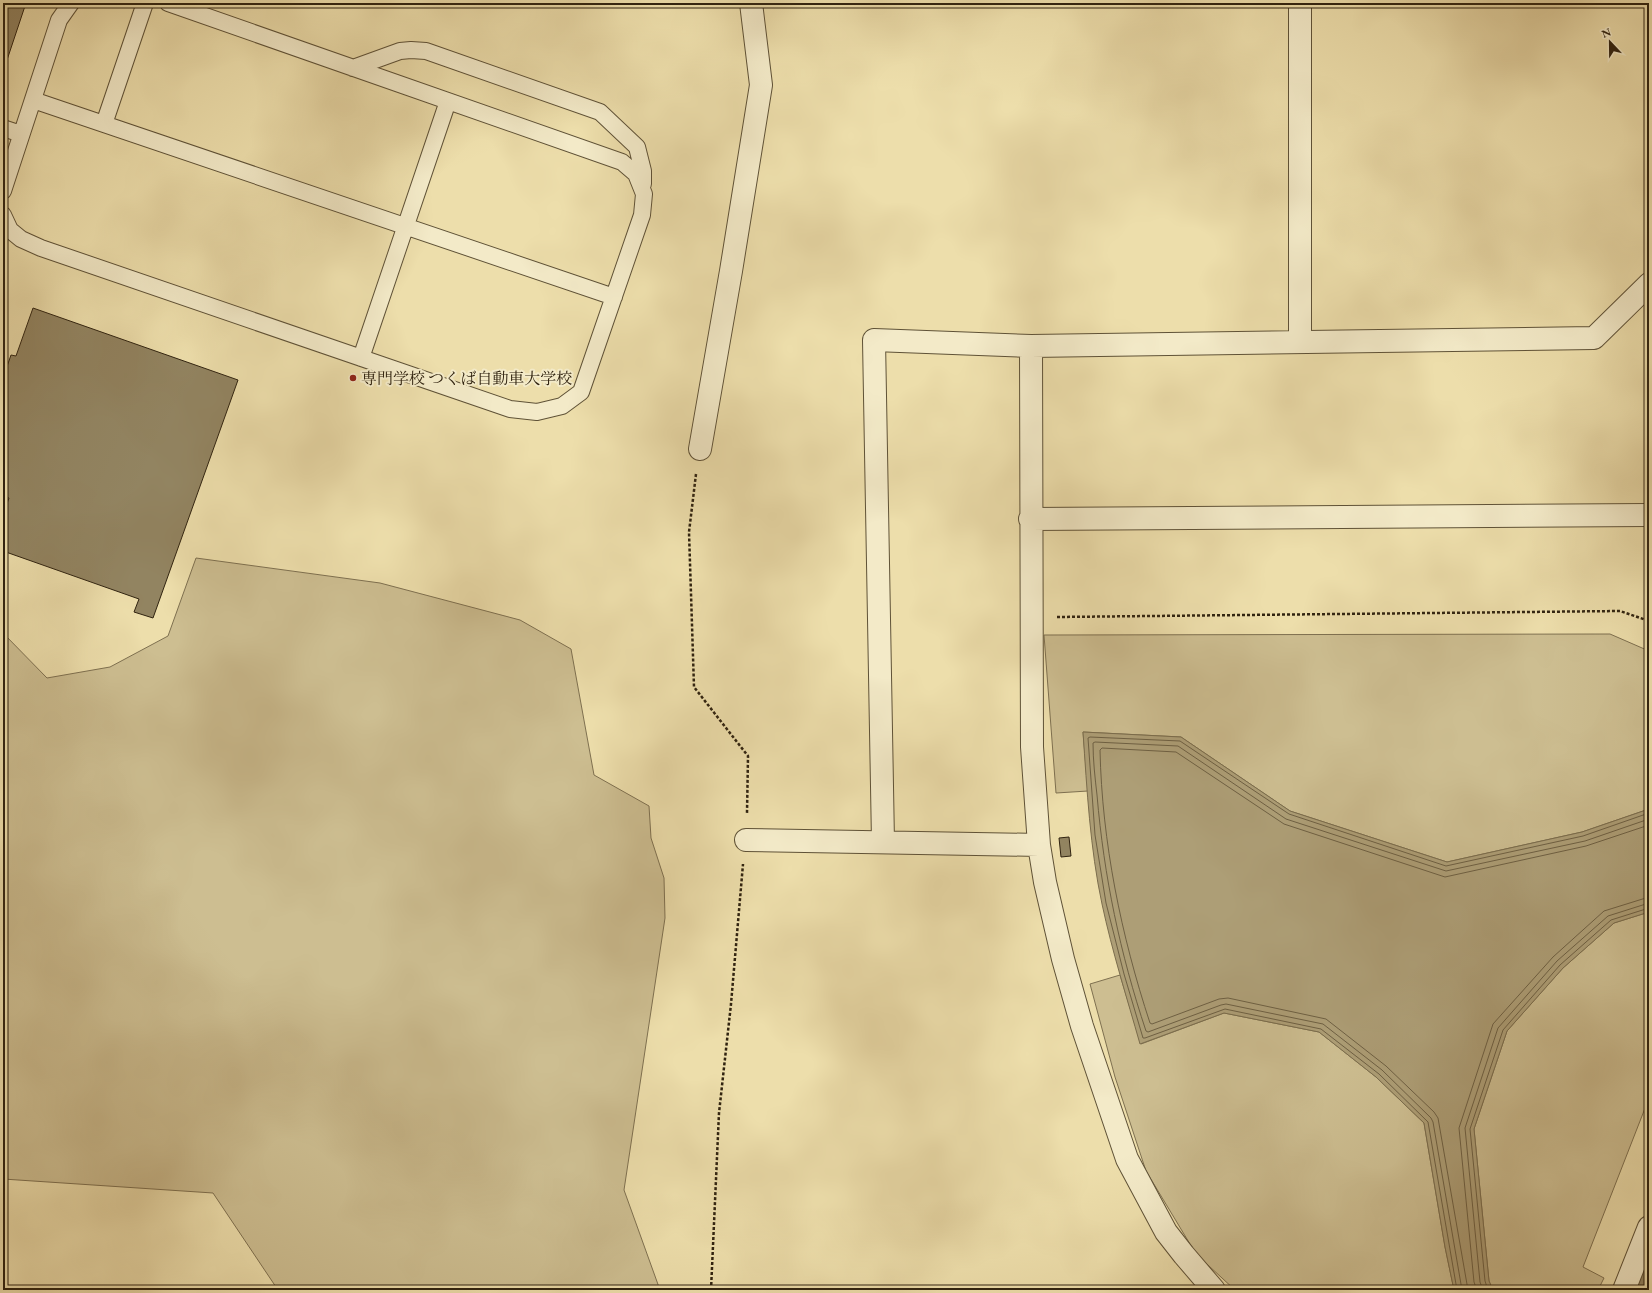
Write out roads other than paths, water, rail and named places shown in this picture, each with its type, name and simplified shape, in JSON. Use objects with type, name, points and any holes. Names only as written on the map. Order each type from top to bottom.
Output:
[{"type":"street","points":[[700,449],[732,271],[761,85],[751,3]]},
{"type":"street","points":[[1300,3],[1300,342]]},
{"type":"street","points":[[883,842],[874,340],[1031,346],[1594,338],[1649,284]]},
{"type":"street","points":[[1031,346],[1030,519],[1032,747],[1039,845],[1045,882],[1063,959],[1082,1026],[1127,1159],[1166,1232],[1214,1290]]},
{"type":"street","points":[[1030,519],[1649,515]]},
{"type":"street","points":[[746,840],[1039,845]]},
{"type":"street","points":[[1624,1290],[1649,1227]]},
{"type":"lane","points":[[3,191],[59,20],[71,3]]},
{"type":"lane","points":[[104,124],[145,3]]},
{"type":"lane","points":[[168,3],[622,162],[636,174],[644,194]]},
{"type":"lane","points":[[3,215],[10,230],[21,239],[42,248],[510,409],[537,412],[562,406],[580,392],[642,215],[644,194],[643,172],[637,147],[600,112],[426,52],[411,50],[400,51],[353,68]]},
{"type":"lane","points":[[33,100],[614,297]]},
{"type":"lane","points":[[361,358],[448,101]]},
{"type":"lane","points":[[3,128],[21,134]]},
{"type":"water","points":[[1083,732],[1181,737],[1290,811],[1447,862],[1582,832],[1649,809],[1649,912],[1614,923],[1563,968],[1507,1031],[1474,1129],[1489,1281],[1493,1290],[1454,1290],[1445,1247],[1424,1123],[1376,1077],[1319,1032],[1224,1013],[1140,1044],[1110,939],[1098,883],[1090,819]]},
{"type":"place","name":"専門学校 つくば自動車大学校","points":[[353,378]]}]
